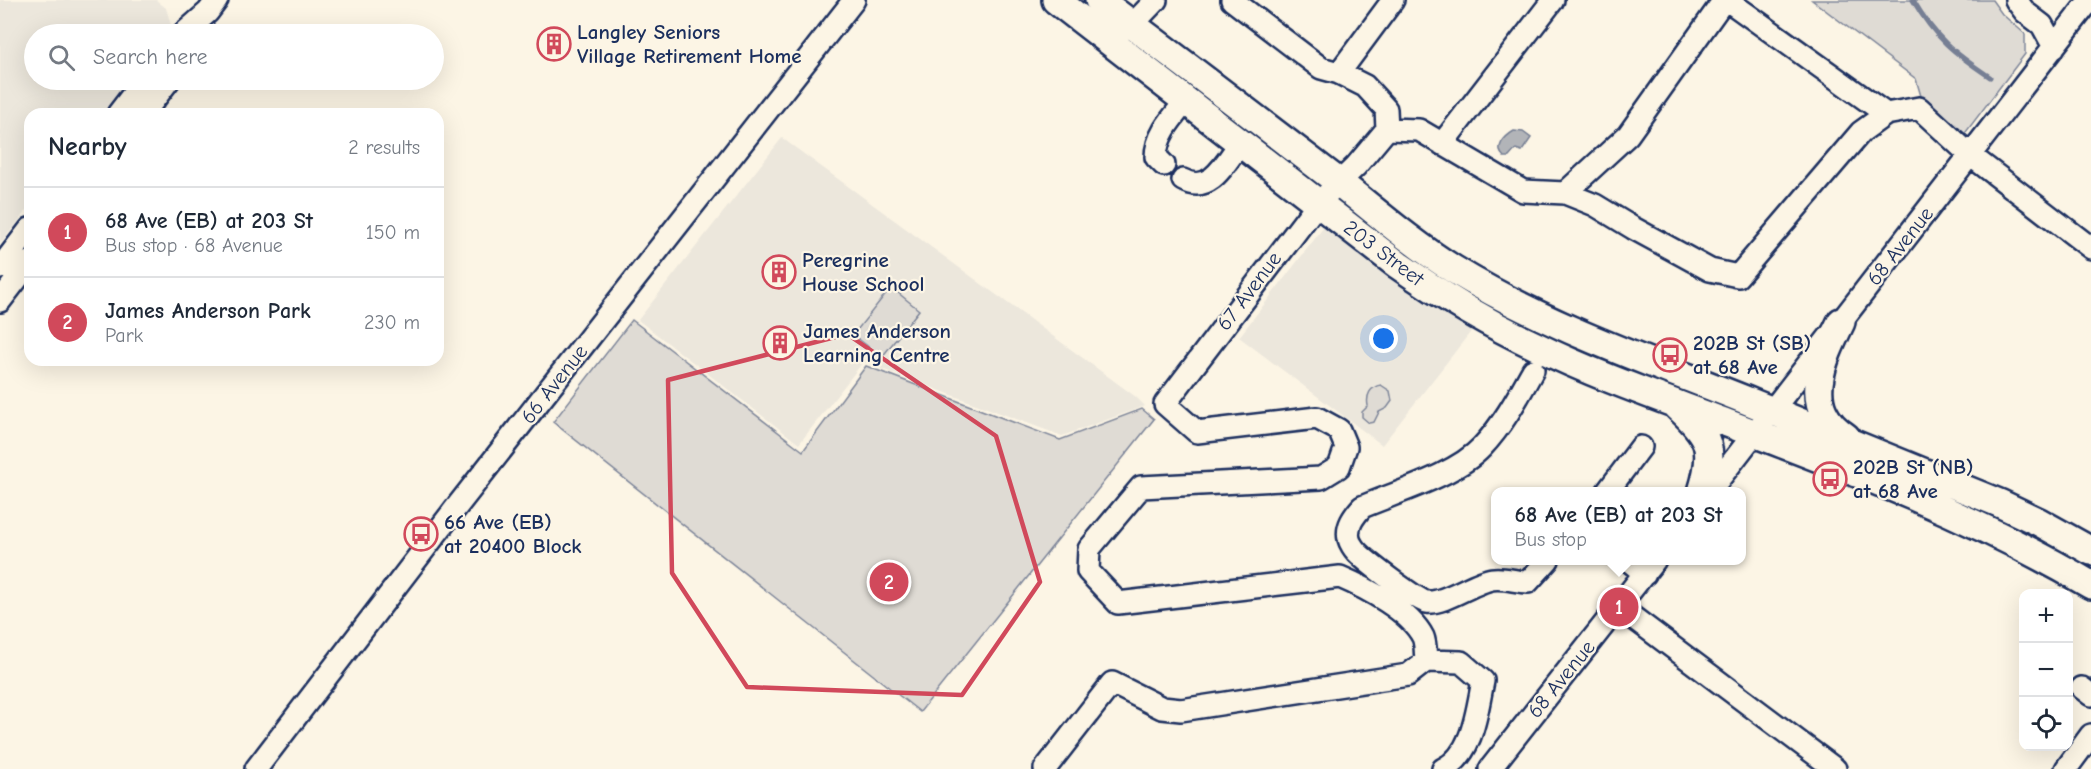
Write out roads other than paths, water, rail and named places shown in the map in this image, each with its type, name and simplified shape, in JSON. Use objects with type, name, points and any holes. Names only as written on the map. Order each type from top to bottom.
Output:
[{"type":"main road","name":"203 Street","points":[[1056,0],[1398,265],[1438,293],[1480,318],[1540,348],[1917,499],[1988,530],[2091,585]]},
{"type":"main road","name":"203 Street","points":[[1099,0],[1414,242],[1453,269],[1504,298],[1572,331],[1865,448]]},
{"type":"main road","points":[[1841,322],[1825,355],[1819,378],[1822,414],[1836,430],[1865,448],[2000,503],[2091,551]]},
{"type":"main road","points":[[1675,404],[1702,431],[1709,445],[1709,467],[1703,487]]},
{"type":"street","name":"66 Avenue","points":[[256,769],[854,0]]},
{"type":"street","points":[[1096,31],[1121,32],[1132,25],[1156,0]]},
{"type":"street","points":[[1232,0],[1321,68],[1339,73],[1365,86],[1386,109],[1387,129],[1419,130],[1523,191],[1565,193],[1595,205],[1710,270],[1738,276],[1861,132],[1886,114],[1918,108],[1970,155],[2091,248]]},
{"type":"street","points":[[1339,73],[1393,0]]},
{"type":"street","points":[[1442,144],[1553,0]]},
{"type":"street","points":[[1565,193],[1628,135],[1726,0],[1886,114]]},
{"type":"street","points":[[2016,0],[2025,12],[2042,25],[2054,47]]},
{"type":"street","points":[[194,24],[213,6]]},
{"type":"street","points":[[203,24],[213,6]]},
{"type":"street","name":"68 Avenue","points":[[1713,487],[2054,47],[2088,9]]},
{"type":"street","points":[[123,108],[136,90]]},
{"type":"street","points":[[148,108],[161,90]]},
{"type":"street","points":[[1164,165],[1156,157],[1156,148],[1165,128],[1186,101]]},
{"type":"street","name":"67 Avenue","points":[[1387,129],[1356,166],[1318,203],[1164,404],[1197,432],[1317,418],[1340,430],[1346,447],[1339,468],[1321,478],[1141,487],[1089,549],[1088,571],[1118,603],[1340,577],[1368,589],[1413,622],[1424,639],[1426,661]]},
{"type":"street","points":[[1183,180],[1192,185],[1202,184],[1211,179],[1240,143]]},
{"type":"street","points":[[0,268],[24,237]]},
{"type":"street","points":[[0,301],[24,270]]},
{"type":"street","points":[[1533,370],[1511,410],[1481,448],[1445,474],[1362,507],[1353,517],[1349,529],[1350,540],[1356,551],[1414,596],[1427,602],[1491,579],[1502,578],[1516,582],[1528,582],[1544,565]]},
{"type":"street","points":[[1611,487],[1641,447]]},
{"type":"street","name":"68 Avenue","points":[[1496,761],[1650,567]]},
{"type":"street","points":[[1619,607],[1835,769]]},
{"type":"street","points":[[1045,769],[1112,683],[1162,708],[1181,710],[1408,675],[1426,661],[1461,662],[1484,681],[1470,736],[1453,764],[1443,769]]},
{"type":"street","points":[[2066,769],[2091,735]]},
{"type":"street","points":[[1470,736],[1496,761]]},
{"type":"waterway","points":[[1913,0],[1929,25],[1946,44],[1990,77]]},
{"type":"place","name":"Langley Seniors Village Retirement Home","points":[[554,44]]},
{"type":"place","name":"Peregrine House School","points":[[779,272]]},
{"type":"place","name":"James Anderson Learning Centre","points":[[780,343]]},
{"type":"place","name":"202B St (SB) at 68 Ave","points":[[1670,355]]},
{"type":"place","name":"202B St (NB) at 68 Ave","points":[[1830,479]]},
{"type":"place","name":"66 Ave (EB) at 20400 Block","points":[[421,534]]},
{"type":"place","name":"James Anderson Park","points":[[889,582]]},
{"type":"place","name":"68 Ave (EB) at 203 St","points":[[1619,607]]}]
